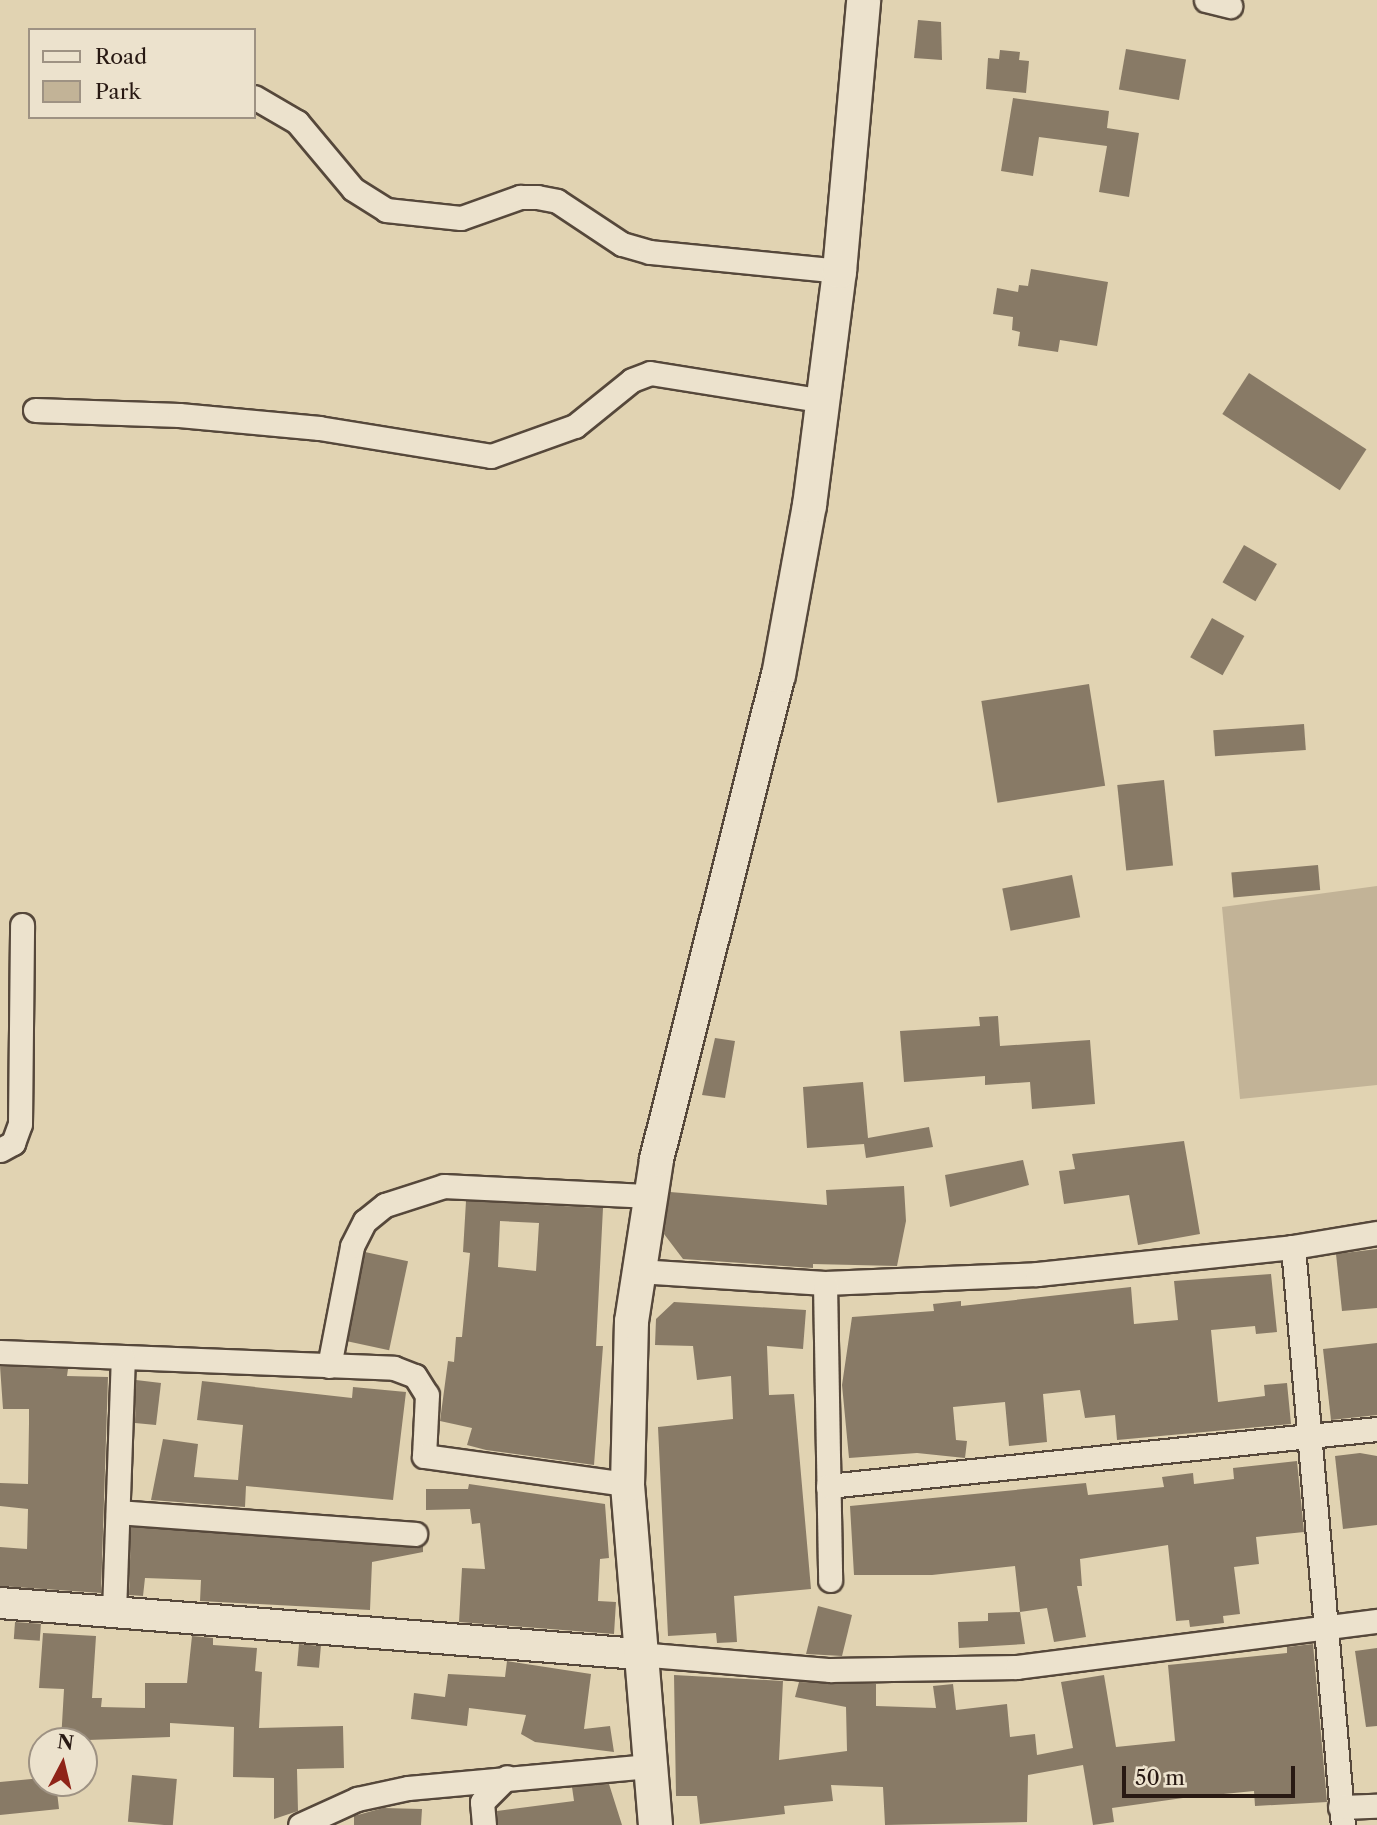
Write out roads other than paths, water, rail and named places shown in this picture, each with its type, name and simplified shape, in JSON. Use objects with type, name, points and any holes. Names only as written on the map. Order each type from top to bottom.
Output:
[{"type":"main road","points":[[655,1825],[638,1654],[627,1484],[627,1398],[638,1271],[650,1196],[707,941],[778,675],[825,401],[863,0]]},
{"type":"street","points":[[1206,0],[1230,6]]},
{"type":"street","points":[[256,98],[297,122],[353,189],[386,209],[461,218],[520,197],[537,197],[557,201],[622,244],[650,252],[839,271]]},
{"type":"street","points":[[35,410],[268,423],[491,456],[563,432],[632,380],[650,373],[825,401]]},
{"type":"street","points":[[0,1150],[13,1143],[20,1124],[22,925]]},
{"type":"street","points":[[329,1366],[352,1246],[365,1221],[385,1205],[444,1186],[650,1196]]},
{"type":"street","points":[[638,1271],[825,1283],[1037,1274],[1293,1247],[1377,1233]]},
{"type":"street","points":[[1293,1247],[1313,1436],[1342,1816],[1377,1805]]},
{"type":"street","points":[[825,1283],[830,1580]]},
{"type":"street","points":[[0,1352],[394,1368],[415,1376],[427,1395],[424,1456],[627,1484]]},
{"type":"street","points":[[114,1612],[122,1358]]},
{"type":"street","points":[[828,1486],[1377,1429]]},
{"type":"street","points":[[118,1512],[415,1534]]},
{"type":"street","points":[[0,1603],[830,1671],[1017,1667],[1377,1621]]},
{"type":"street","points":[[0,1621],[34,1606]]},
{"type":"street","points":[[300,1825],[374,1795],[507,1777],[649,1766]]},
{"type":"street","points":[[484,1825],[482,1802],[507,1777]]}]
